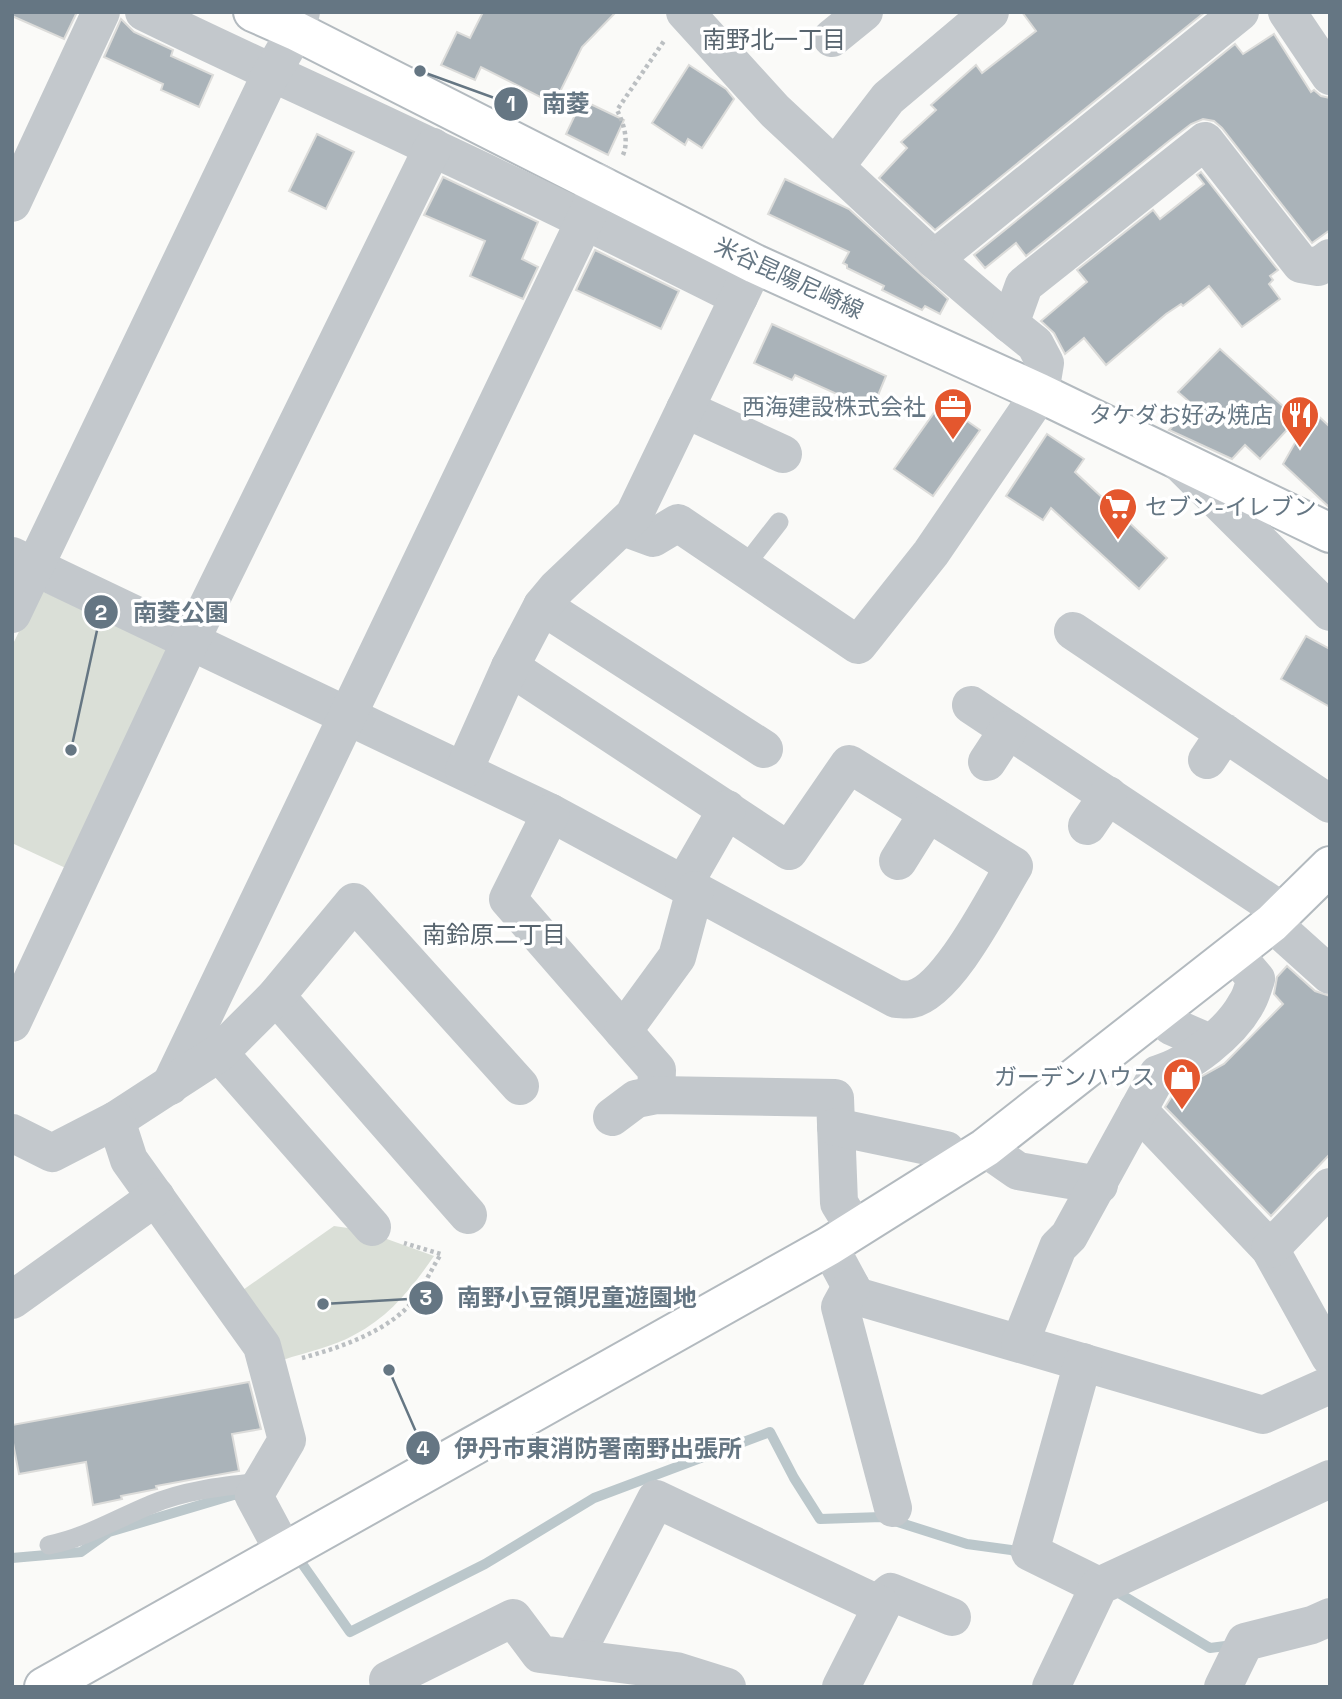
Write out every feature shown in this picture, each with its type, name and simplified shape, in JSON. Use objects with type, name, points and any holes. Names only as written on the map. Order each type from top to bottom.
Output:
[{"type":"street","points":[[12,203],[101,12]]},
{"type":"street","points":[[144,12],[585,220],[747,280],[634,516],[557,588],[542,606],[510,667],[464,770]]},
{"type":"street","name":"米谷昆陽尼崎線","points":[[253,12],[298,22],[611,170],[747,280],[1040,393],[1330,533]]},
{"type":"street","points":[[623,527],[653,538],[678,523],[858,645],[931,553],[1040,393],[1045,363],[1035,344],[934,259],[742,78],[685,12]]},
{"type":"street","points":[[832,38],[864,12]]},
{"type":"street","points":[[835,167],[888,98],[990,12]]},
{"type":"street","points":[[1287,12],[1330,76]]},
{"type":"street","points":[[934,259],[1241,13]]},
{"type":"street","points":[[12,614],[24,561],[298,22]]},
{"type":"street","points":[[1010,324],[1024,285],[1205,141],[1301,264],[1318,267],[1330,258]]},
{"type":"street","points":[[12,1023],[190,642],[433,147]]},
{"type":"street","points":[[170,1086],[611,170]]},
{"type":"street","points":[[685,409],[783,454]]},
{"type":"street","points":[[1177,461],[1330,612]]},
{"type":"street","points":[[24,561],[551,813],[896,999],[914,999],[956,964],[1014,866],[849,764],[789,851],[510,667]]},
{"type":"street","points":[[542,606],[764,749]]},
{"type":"street","points":[[1073,631],[1108,671],[1216,746],[1330,804]]},
{"type":"street","points":[[971,705],[1008,730],[1097,811],[1278,918],[1330,975]]},
{"type":"street","points":[[987,762],[1008,730]]},
{"type":"street","points":[[623,1031],[677,957],[689,887],[727,809]]},
{"type":"street","points":[[551,813],[509,899],[657,1070],[656,1095]]},
{"type":"street","points":[[898,861],[928,813]]},
{"type":"street","points":[[44,1687],[842,1238],[971,1156],[1278,918],[1330,866]]},
{"type":"street","points":[[12,1133],[52,1153],[116,1120],[219,1053],[275,996],[354,902],[520,1086]]},
{"type":"street","points":[[1020,1343],[1058,1247],[1069,1236],[1099,1185],[1158,1074],[1175,1069],[1192,1059],[1235,1021],[1247,1003],[1256,979],[1234,953]]},
{"type":"street","points":[[275,996],[468,1215]]},
{"type":"street","points":[[1159,1012],[1171,1026],[1210,1043]]},
{"type":"street","points":[[219,1053],[372,1227]]},
{"type":"street","points":[[612,1117],[636,1099],[656,1095],[835,1098],[842,1238],[850,1287],[856,1296],[1263,1415],[1330,1385]]},
{"type":"street","points":[[1138,1110],[1270,1249],[1330,1357]]},
{"type":"street","points":[[116,1120],[129,1160],[262,1346],[287,1440],[254,1496],[284,1552]]},
{"type":"street","points":[[836,1126],[971,1156],[1018,1171],[1099,1185]]},
{"type":"street","points":[[1270,1249],[1330,1187]]},
{"type":"street","points":[[12,1300],[156,1197]]},
{"type":"street","points":[[850,1287],[840,1307],[894,1508]]},
{"type":"street","points":[[1083,1363],[1030,1552],[1099,1586]]},
{"type":"street","points":[[1051,1687],[1099,1586],[1330,1479]]},
{"type":"street","points":[[574,1658],[656,1499],[882,1606],[841,1687]]},
{"type":"street","points":[[877,1603],[891,1592],[952,1617]]},
{"type":"street","points":[[1223,1687],[1245,1642],[1312,1625],[1330,1617]]},
{"type":"street","points":[[390,1687],[388,1680],[513,1618],[540,1654],[676,1671],[727,1687]]},
{"type":"lane","points":[[744,568],[779,523]]},
{"type":"lane","points":[[49,1545],[73,1540],[153,1503],[211,1488],[263,1481]]},
{"type":"path","points":[[611,170],[627,146],[622,120],[617,110],[685,12]]},
{"type":"path","points":[[268,1368],[328,1351],[383,1327],[414,1299],[441,1254],[382,1235],[372,1227]]},
{"type":"shaded area","points":[[39,590],[170,646],[72,871],[12,845],[12,646]]},
{"type":"shaded area","points":[[334,1226],[362,1230],[434,1256],[399,1301],[367,1328],[337,1343],[283,1360],[240,1292]]},
{"type":"building","points":[[12,12],[77,12],[64,39],[12,16]]},
{"type":"building","points":[[483,12],[616,12],[582,47],[554,104],[481,67],[475,80],[441,65],[457,32],[470,38]]},
{"type":"building","points":[[1022,12],[1205,12],[935,230],[879,178],[907,148],[901,142],[936,110],[931,105],[976,65],[982,73],[1036,31]]},
{"type":"building","points":[[121,19],[134,32],[173,50],[171,56],[213,75],[199,107],[161,90],[163,84],[104,57]]},
{"type":"building","points":[[1274,34],[1311,92],[1314,90],[1321,96],[1330,98],[1330,230],[1312,243],[1222,128],[1214,121],[1203,119],[1191,124],[1169,141],[1026,256],[1016,243],[985,268],[974,255],[1235,44],[1243,54]]},
{"type":"building","points":[[689,65],[726,89],[734,99],[702,148],[688,139],[685,145],[652,123]]},
{"type":"building","points":[[582,100],[624,120],[608,155],[566,134]]},
{"type":"building","points":[[317,134],[354,152],[326,209],[289,191]]},
{"type":"building","points":[[1201,172],[1278,270],[1270,276],[1273,280],[1269,284],[1280,299],[1242,327],[1209,286],[1183,306],[1181,304],[1166,314],[1106,365],[1084,338],[1065,354],[1054,333],[1041,321],[1087,282],[1077,270],[1153,210],[1160,219],[1204,184],[1197,175]]},
{"type":"building","points":[[443,177],[538,222],[522,259],[538,267],[523,299],[470,276],[485,241],[424,215]]},
{"type":"building","points":[[785,179],[849,209],[948,299],[940,314],[925,306],[922,310],[882,290],[884,286],[847,268],[843,263],[849,252],[768,214]]},
{"type":"building","points":[[595,250],[679,291],[661,329],[576,290]]},
{"type":"building","points":[[772,324],[886,376],[872,410],[795,375],[792,380],[754,363]]},
{"type":"building","points":[[1220,349],[1297,419],[1260,459],[1245,445],[1232,459],[1169,430],[1193,405],[1178,392]]},
{"type":"building","points":[[941,403],[980,430],[933,496],[894,469]]},
{"type":"building","points":[[1313,411],[1330,427],[1330,508],[1283,464]]},
{"type":"building","points":[[1047,434],[1084,459],[1075,472],[1167,558],[1139,589],[1051,508],[1043,520],[1006,496]]},
{"type":"building","points":[[1306,636],[1330,649],[1330,707],[1281,679]]},
{"type":"building","points":[[1287,966],[1315,991],[1330,996],[1330,1154],[1271,1216],[1165,1107],[1175,1091],[1224,1064],[1283,1004],[1274,994],[1277,977]]},
{"type":"building","points":[[249,1382],[261,1429],[232,1434],[239,1471],[156,1486],[157,1489],[93,1505],[86,1462],[19,1474],[12,1425]]},
{"type":"waterway","points":[[303,1565],[350,1632],[485,1564],[594,1498],[770,1432],[794,1478],[820,1519],[882,1517],[967,1544],[1022,1554]]},
{"type":"waterway","points":[[12,1558],[81,1552],[109,1532],[237,1494],[244,1504]]},
{"type":"waterway","points":[[1112,1589],[1210,1648],[1233,1645]]},
{"type":"place","name":"南菱","points":[[420,71]]},
{"type":"place","name":"西海建設株式会社","points":[[953,441]]},
{"type":"place","name":"タケダお好み焼店","points":[[1300,449]]},
{"type":"place","name":"セブン-イレブン","points":[[1118,541]]},
{"type":"place","name":"南菱公園","points":[[71,750]]},
{"type":"place","name":"ガーデンハウス","points":[[1182,1111]]},
{"type":"place","name":"南野小豆領児童遊園地","points":[[323,1304]]},
{"type":"place","name":"伊丹市東消防署南野出張所","points":[[389,1370]]},
{"type":"district","name":"南野北一丁目","points":[[774,39]]},
{"type":"district","name":"南鈴原二丁目","points":[[494,934]]}]
